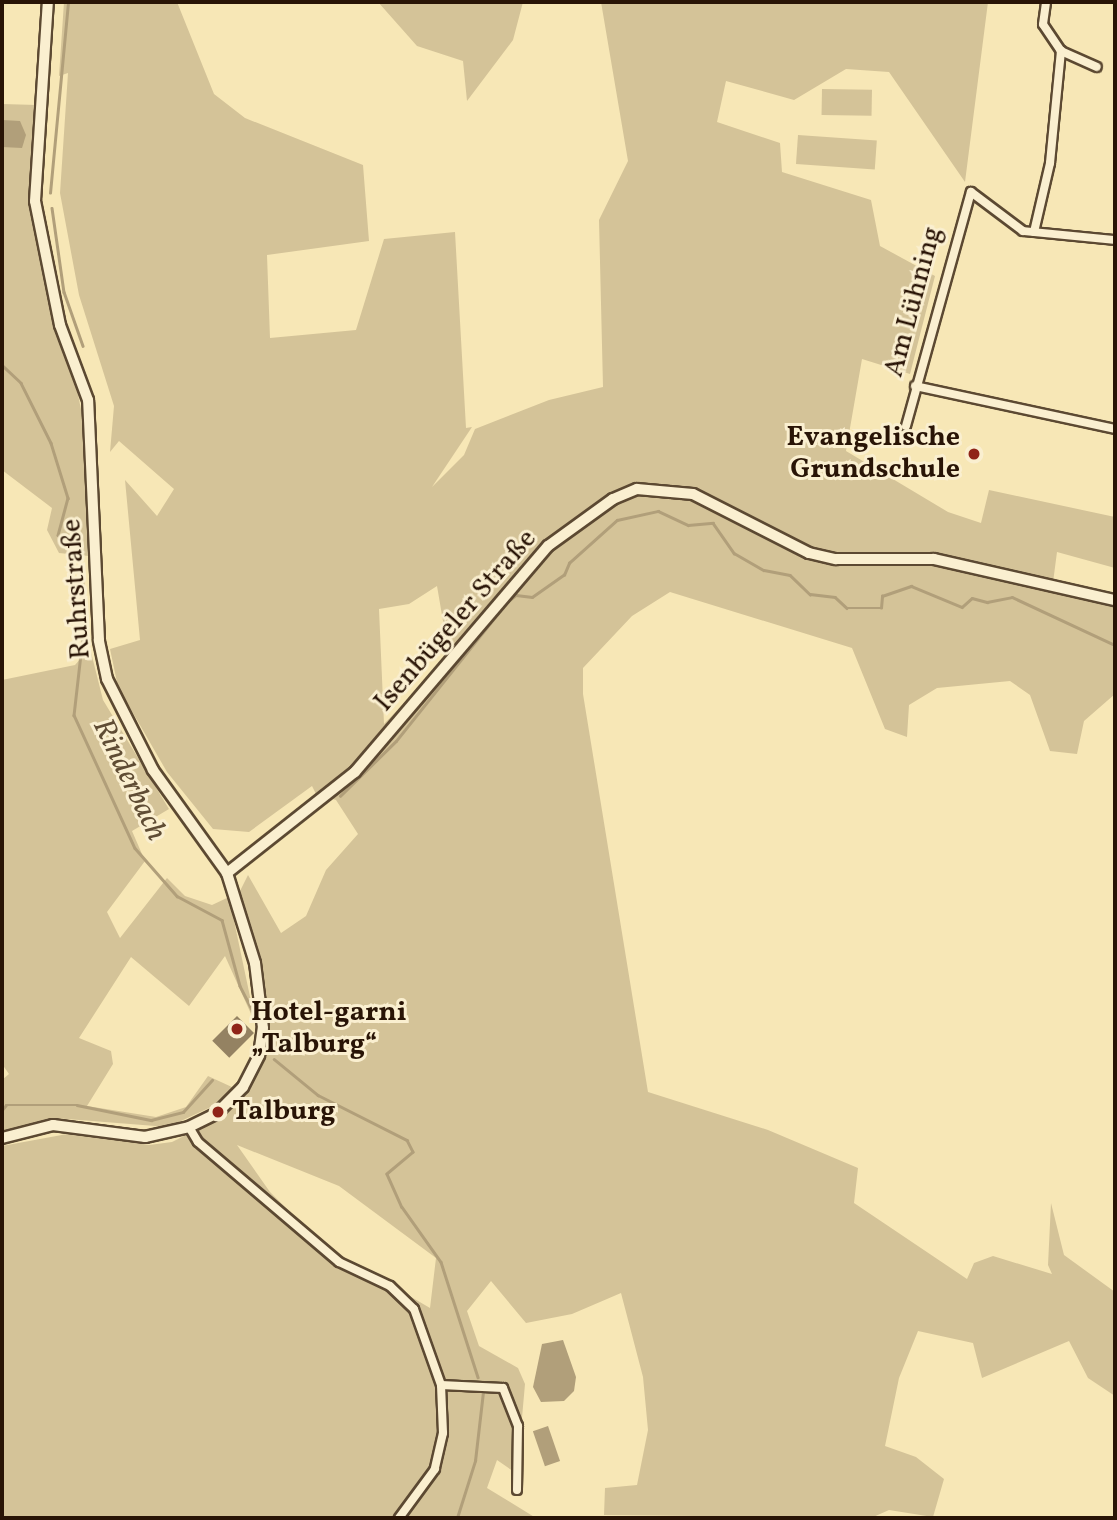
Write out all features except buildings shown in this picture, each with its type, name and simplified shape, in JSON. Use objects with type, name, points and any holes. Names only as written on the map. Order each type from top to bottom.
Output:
[{"type":"main road","name":"Ruhrstraße","points":[[2,1138],[53,1125],[145,1136],[189,1127],[231,1101],[259,1055],[262,1004],[227,873],[153,770],[107,679],[99,640],[88,400],[57,312],[35,201],[48,2]]},
{"type":"street","points":[[1046,2],[1043,24],[1061,51],[1097,67]]},
{"type":"street","points":[[1061,51],[1050,163],[1034,232],[1115,240]]},
{"type":"street","name":"Am Lühning","points":[[906,426],[971,192],[1013,228],[1034,232]]},
{"type":"street","points":[[915,386],[1115,429]]},
{"type":"street","name":"Isenbügeler Straße","points":[[227,873],[355,772],[541,552],[613,499],[636,489],[693,494],[809,553],[836,559],[934,559],[1115,600]]},
{"type":"street","points":[[189,1127],[198,1142],[339,1262],[390,1286],[414,1309],[442,1385],[439,1458],[399,1518]]},
{"type":"street","points":[[442,1385],[503,1388],[516,1416],[517,1490]]},
{"type":"shaded area","points":[[64,2],[177,2],[214,94],[245,118],[363,165],[369,241],[267,255],[270,338],[356,330],[384,239],[455,232],[466,428],[472,427],[432,487],[464,455],[475,429],[549,400],[603,387],[599,220],[628,161],[601,2],[988,2],[965,182],[889,72],[846,69],[794,100],[726,81],[717,122],[780,143],[782,172],[871,200],[880,246],[935,276],[910,374],[862,359],[846,451],[948,512],[981,523],[989,490],[1115,517],[1115,568],[1057,552],[1052,590],[1115,598],[1115,694],[1084,721],[1077,754],[1050,751],[1030,695],[1010,681],[937,688],[909,705],[907,737],[885,729],[852,648],[670,592],[632,616],[583,668],[583,694],[648,1092],[768,1130],[858,1168],[854,1203],[967,1279],[974,1263],[993,1256],[1052,1274],[1048,1265],[1051,1203],[1064,1255],[1115,1292],[1115,1396],[1088,1378],[1069,1341],[982,1378],[973,1343],[918,1331],[899,1378],[885,1446],[916,1457],[944,1479],[933,1517],[889,1510],[871,1518],[604,1515],[605,1488],[637,1485],[648,1430],[643,1377],[621,1293],[572,1314],[526,1323],[491,1281],[467,1311],[479,1346],[518,1368],[525,1384],[517,1474],[497,1460],[487,1488],[536,1518],[2,1518],[2,1146],[78,1132],[149,1145],[172,1142],[218,1119],[257,1073],[270,1027],[240,891],[248,875],[281,933],[306,916],[326,870],[358,834],[336,800],[316,794],[312,786],[249,832],[213,829],[167,772],[118,687],[110,649],[140,640],[125,480],[157,516],[174,489],[119,441],[110,452],[114,406],[79,295],[60,193],[68,73],[59,76]],"holes":[[[437,586],[449,656],[384,724],[379,609],[409,604]],[[237,1145],[339,1186],[436,1258],[430,1308],[324,1246],[270,1192]]]},
{"type":"shaded area","points":[[378,2],[523,2],[513,40],[467,101],[463,61],[417,46]]},
{"type":"shaded area","points":[[822,89],[872,90],[872,116],[822,115]]},
{"type":"shaded area","points":[[2,104],[37,105],[29,193],[53,323],[75,380],[84,424],[89,556],[59,553],[47,530],[52,508],[2,470]]},
{"type":"shaded area","points":[[2,120],[20,121],[26,135],[22,148],[2,147]]},
{"type":"shaded area","points":[[798,135],[877,141],[875,169],[796,164]]},
{"type":"shaded area","points":[[90,648],[103,700],[169,809],[132,831],[145,861],[107,912],[120,938],[167,878],[185,896],[212,905],[229,897],[256,1025],[225,956],[189,1006],[131,957],[79,1038],[111,1051],[113,1064],[87,1106],[156,1117],[186,1107],[208,1076],[234,1088],[211,1107],[168,1127],[54,1118],[2,1131],[2,1080],[9,1074],[2,1064],[2,680],[75,665]]},
{"type":"shaded area","points":[[563,1340],[576,1377],[574,1391],[564,1401],[541,1402],[533,1387],[542,1344]]},
{"type":"shaded area","points":[[548,1426],[560,1461],[545,1466],[533,1431]]},
{"type":"waterway","points":[[50,193],[68,2]]},
{"type":"waterway","points":[[52,208],[64,292],[83,346]]},
{"type":"waterway","points":[[2,365],[21,383],[51,443],[68,498],[58,535],[82,552]]},
{"type":"waterway","points":[[340,796],[396,741],[506,603],[516,595],[532,597],[564,575],[569,563],[617,520],[658,511],[688,525],[713,523],[734,553],[764,570],[790,575],[810,594],[835,597],[847,608],[881,608],[882,596],[911,586],[962,607],[972,598],[987,602],[1012,597],[1115,645]]},
{"type":"waterway","name":"Rinderbach","points":[[82,566],[85,619],[74,715],[135,848],[177,896],[222,920],[240,986],[253,1011]]},
{"type":"waterway","name":"Rinderbach","points":[[274,1059],[318,1095],[407,1140],[413,1152],[387,1174],[402,1207],[441,1262],[478,1377]]},
{"type":"waterway","points":[[2,1110],[6,1105],[77,1105],[151,1120],[183,1112],[212,1080]]},
{"type":"waterway","name":"Rinderbach","points":[[457,1518],[475,1461],[483,1392]]},
{"type":"place","name":"Evangelische Grundschule","points":[[974,454]]},
{"type":"place","name":"Hotel-garni „Talburg“","points":[[237,1029]]},
{"type":"place","name":"Talburg","points":[[218,1112]]}]
